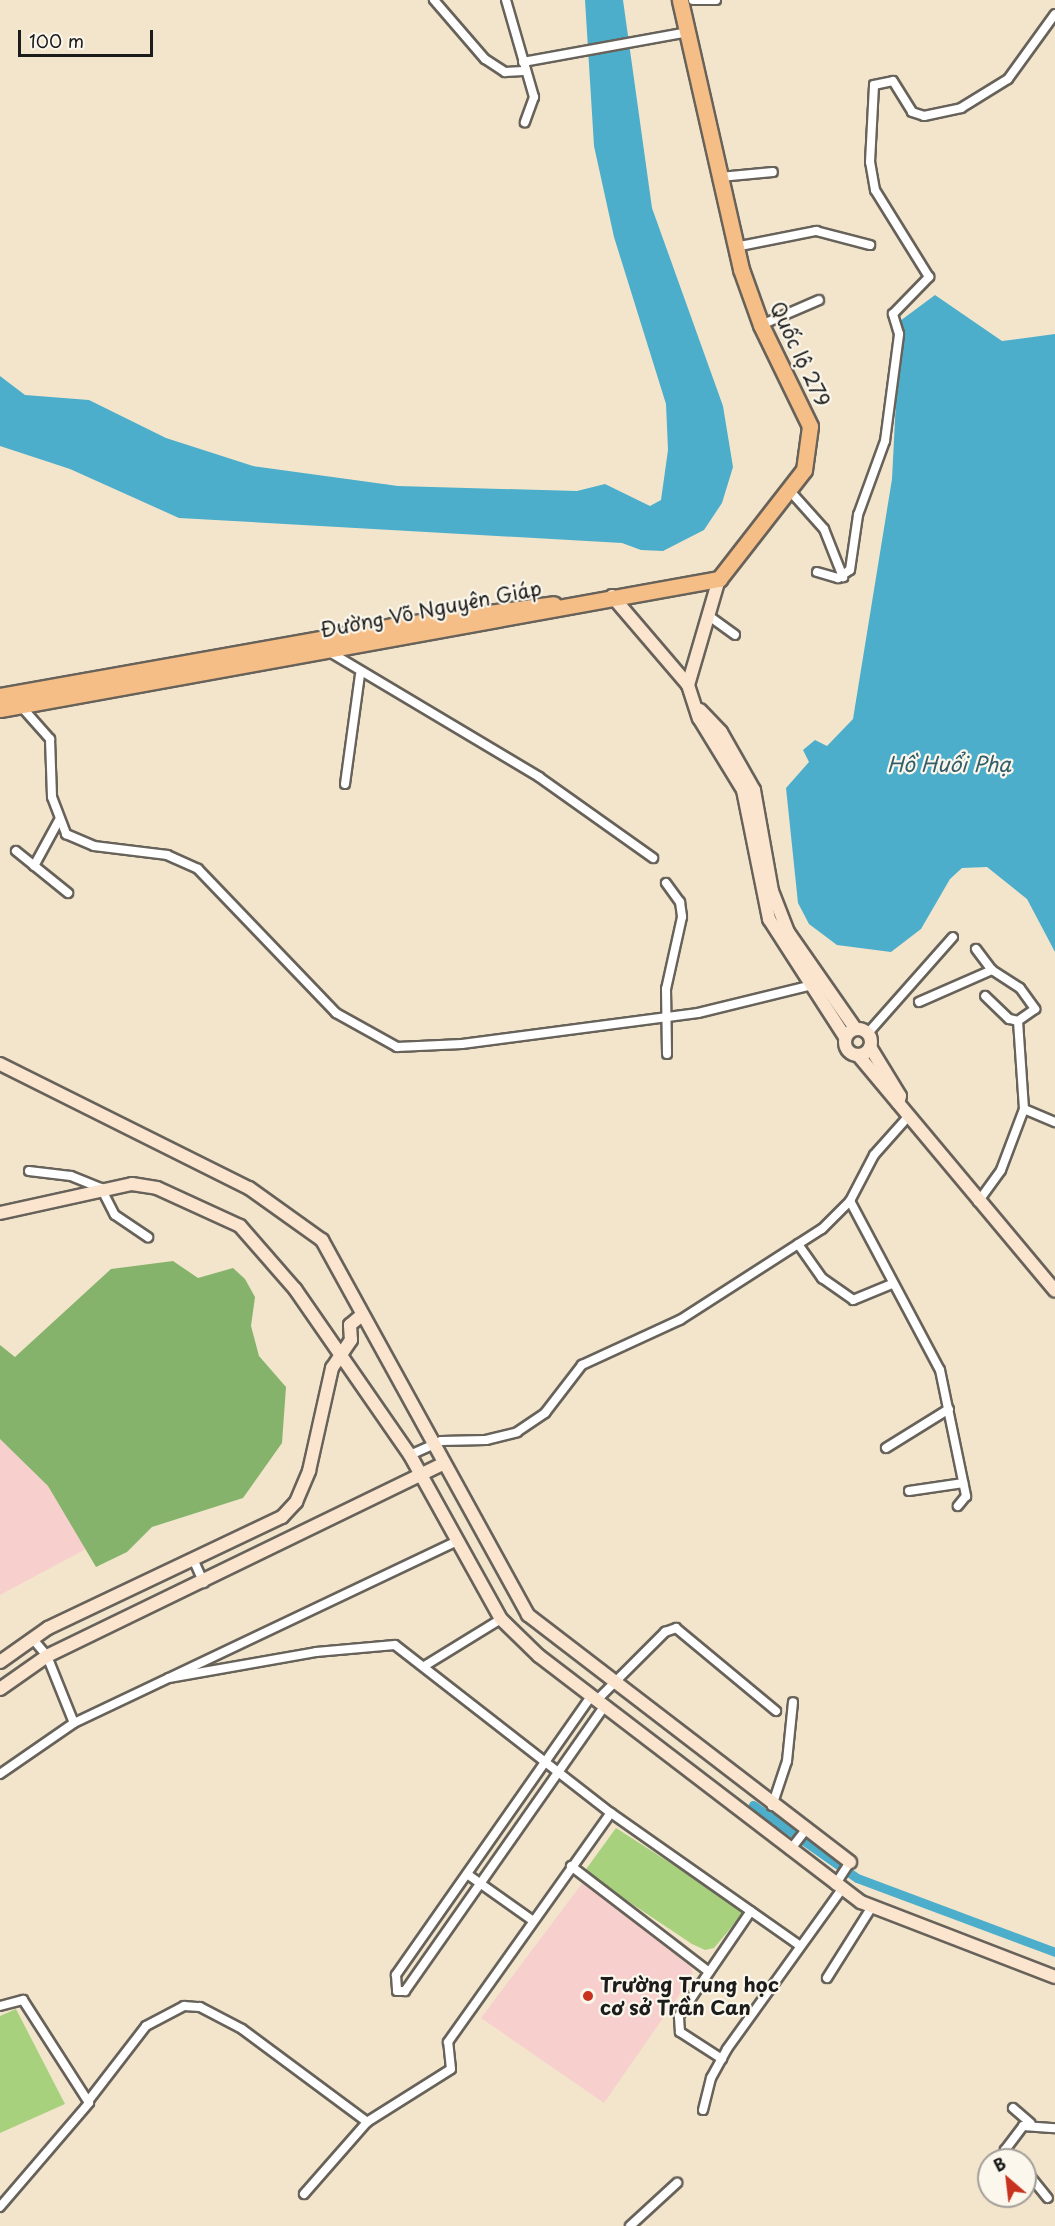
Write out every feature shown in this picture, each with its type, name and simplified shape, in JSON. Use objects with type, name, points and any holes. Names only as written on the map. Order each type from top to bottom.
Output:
[{"type":"highway","name":"Quốc lộ 279","points":[[680,0],[735,247],[761,325],[810,426],[804,470],[790,491],[719,579]]},
{"type":"highway","points":[[612,596],[719,579]]},
{"type":"highway","name":"Đường Võ Nguyên Giáp","points":[[0,709],[11,698],[537,614],[560,604],[612,596]]},
{"type":"street","points":[[434,0],[485,58],[505,72],[579,52],[688,32]]},
{"type":"street","points":[[506,0],[523,67],[534,97],[525,122]]},
{"type":"street","points":[[693,0],[716,0]]},
{"type":"street","points":[[843,577],[850,570],[858,515],[885,441],[899,334],[895,308],[929,277],[875,190],[870,162],[874,85],[893,81],[912,112],[924,116],[961,108],[1008,79],[1055,14]]},
{"type":"street","points":[[720,177],[772,172]]},
{"type":"street","points":[[735,247],[816,231],[870,244]]},
{"type":"street","points":[[761,325],[819,300]]},
{"type":"street","points":[[790,491],[824,529],[843,577]]},
{"type":"street","points":[[817,572],[843,577]]},
{"type":"street","points":[[688,685],[719,579]]},
{"type":"street","points":[[612,596],[688,685],[699,710],[743,790],[769,919],[808,986],[845,1037],[846,1050],[858,1055],[898,1103],[907,1118],[1055,1291]]},
{"type":"street","points":[[709,616],[735,634]]},
{"type":"street","points":[[336,645],[360,675],[539,777],[653,858]]},
{"type":"street","points":[[345,784],[360,675]]},
{"type":"street","points":[[11,698],[50,739],[52,797],[66,834],[85,844],[167,855],[198,869],[336,1013],[397,1047],[462,1044],[665,1015],[698,1013],[808,986]]},
{"type":"street","points":[[699,710],[721,732],[754,790],[772,891],[788,932],[855,1028],[868,1033]]},
{"type":"street","points":[[34,866],[59,820]]},
{"type":"street","points":[[16,851],[68,893]]},
{"type":"street","points":[[666,883],[680,902],[682,918],[665,1015],[667,1054]]},
{"type":"street","points":[[898,1103],[900,1096],[870,1047],[868,1033],[953,937]]},
{"type":"street","points":[[976,949],[992,970],[1030,999],[1035,1009],[1018,1021]]},
{"type":"street","points":[[919,1002],[992,970]]},
{"type":"street","points":[[978,1202],[1001,1170],[1024,1109],[1018,1021],[985,996]]},
{"type":"street","points":[[845,1037],[855,1028]]},
{"type":"street","points":[[858,1055],[870,1047]]},
{"type":"street","points":[[0,1064],[284,1209],[332,1253],[362,1315],[528,1615],[610,1683],[772,1806],[838,1887],[871,1908],[1055,1977]]},
{"type":"street","points":[[1024,1109],[1055,1122]]},
{"type":"street","points":[[410,1455],[434,1444],[517,1432],[544,1413],[582,1365],[680,1320],[798,1245],[850,1201],[874,1155],[907,1118]]},
{"type":"street","points":[[29,1171],[71,1176],[102,1188],[115,1215],[148,1237]]},
{"type":"street","points":[[0,1213],[102,1188],[132,1184],[157,1188],[240,1226],[265,1249],[410,1455],[501,1619],[598,1699],[798,1839],[846,1867],[838,1887],[800,1946],[722,2059],[703,2110]]},
{"type":"street","points":[[850,1201],[892,1284],[940,1370],[966,1496],[958,1506]]},
{"type":"street","points":[[798,1245],[822,1278],[853,1300],[892,1284]]},
{"type":"street","points":[[0,1662],[33,1639],[272,1526],[296,1502],[339,1354],[351,1340],[350,1325],[362,1315]]},
{"type":"street","points":[[886,1448],[949,1409]]},
{"type":"street","points":[[0,1689],[44,1653],[443,1464]]},
{"type":"street","points":[[909,1491],[963,1483]]},
{"type":"street","points":[[0,1774],[74,1723],[457,1541]]},
{"type":"street","points":[[195,1562],[202,1579]]},
{"type":"street","points":[[426,1665],[501,1619]]},
{"type":"street","points":[[598,1699],[559,1771],[405,1992],[397,1991],[396,1975],[547,1761],[610,1683],[676,1628],[776,1711]]},
{"type":"street","points":[[33,1639],[44,1653],[74,1723]]},
{"type":"street","points":[[169,1678],[380,1643],[395,1645],[426,1665],[611,1813],[800,1946]]},
{"type":"street","points":[[772,1806],[784,1773],[794,1702]]},
{"type":"street","points":[[304,2194],[367,2122],[451,2068],[448,2042],[532,1920],[611,1813]]},
{"type":"street","points":[[571,1866],[709,1972]]},
{"type":"street","points":[[467,1874],[532,1920]]},
{"type":"street","points":[[827,1978],[871,1908]]},
{"type":"street","points":[[722,2059],[677,2025],[709,1972],[751,1911]]},
{"type":"street","points":[[0,2006],[23,2000],[89,2100]]},
{"type":"street","points":[[0,2207],[89,2100],[146,2026],[184,2006],[200,2007],[242,2030],[367,2122]]},
{"type":"street","points":[[1013,2108],[1030,2123],[1055,2128]]},
{"type":"street","points":[[1005,2148],[1030,2123]]},
{"type":"street","points":[[630,2226],[677,2182]]},
{"type":"street","points":[[1037,2185],[1048,2198]]},
{"type":"shaded area","points":[[0,1439],[48,1486],[86,1549],[0,1595]]},
{"type":"shaded area","name":"Trường Trung học cơ sở Trần Can","points":[[583,1882],[691,1967],[693,1975],[604,2103],[481,2018]]},
{"type":"green space","points":[[173,1261],[198,1278],[233,1268],[245,1279],[255,1297],[251,1326],[259,1356],[286,1387],[282,1443],[243,1498],[152,1527],[127,1552],[96,1567],[48,1486],[0,1439],[0,1345],[15,1357],[111,1269]]},
{"type":"green space","points":[[616,1828],[745,1911],[714,1948],[705,1950],[692,1944],[584,1872]]},
{"type":"green space","points":[[16,2009],[65,2104],[0,2133],[0,2016]]},
{"type":"water","points":[[585,0],[623,0],[652,208],[723,406],[733,467],[722,503],[704,530],[663,551],[641,550],[622,543],[179,518],[70,469],[0,446],[0,376],[25,395],[89,400],[166,438],[253,466],[398,486],[577,491],[605,484],[650,506],[661,500],[668,450],[666,404],[614,237],[594,146]]},
{"type":"water","name":"Hồ Huổi Phạ","points":[[935,295],[1002,341],[1055,334],[1055,952],[1027,899],[987,867],[962,868],[950,879],[921,929],[891,952],[837,945],[809,924],[798,903],[786,788],[809,762],[803,750],[815,740],[827,746],[853,719],[892,479],[900,321]]},
{"type":"waterway","points":[[753,1805],[857,1878],[1055,1952]]},
{"type":"place","name":"Trường Trung học cơ sở Trần Can","points":[[588,1996]]}]
